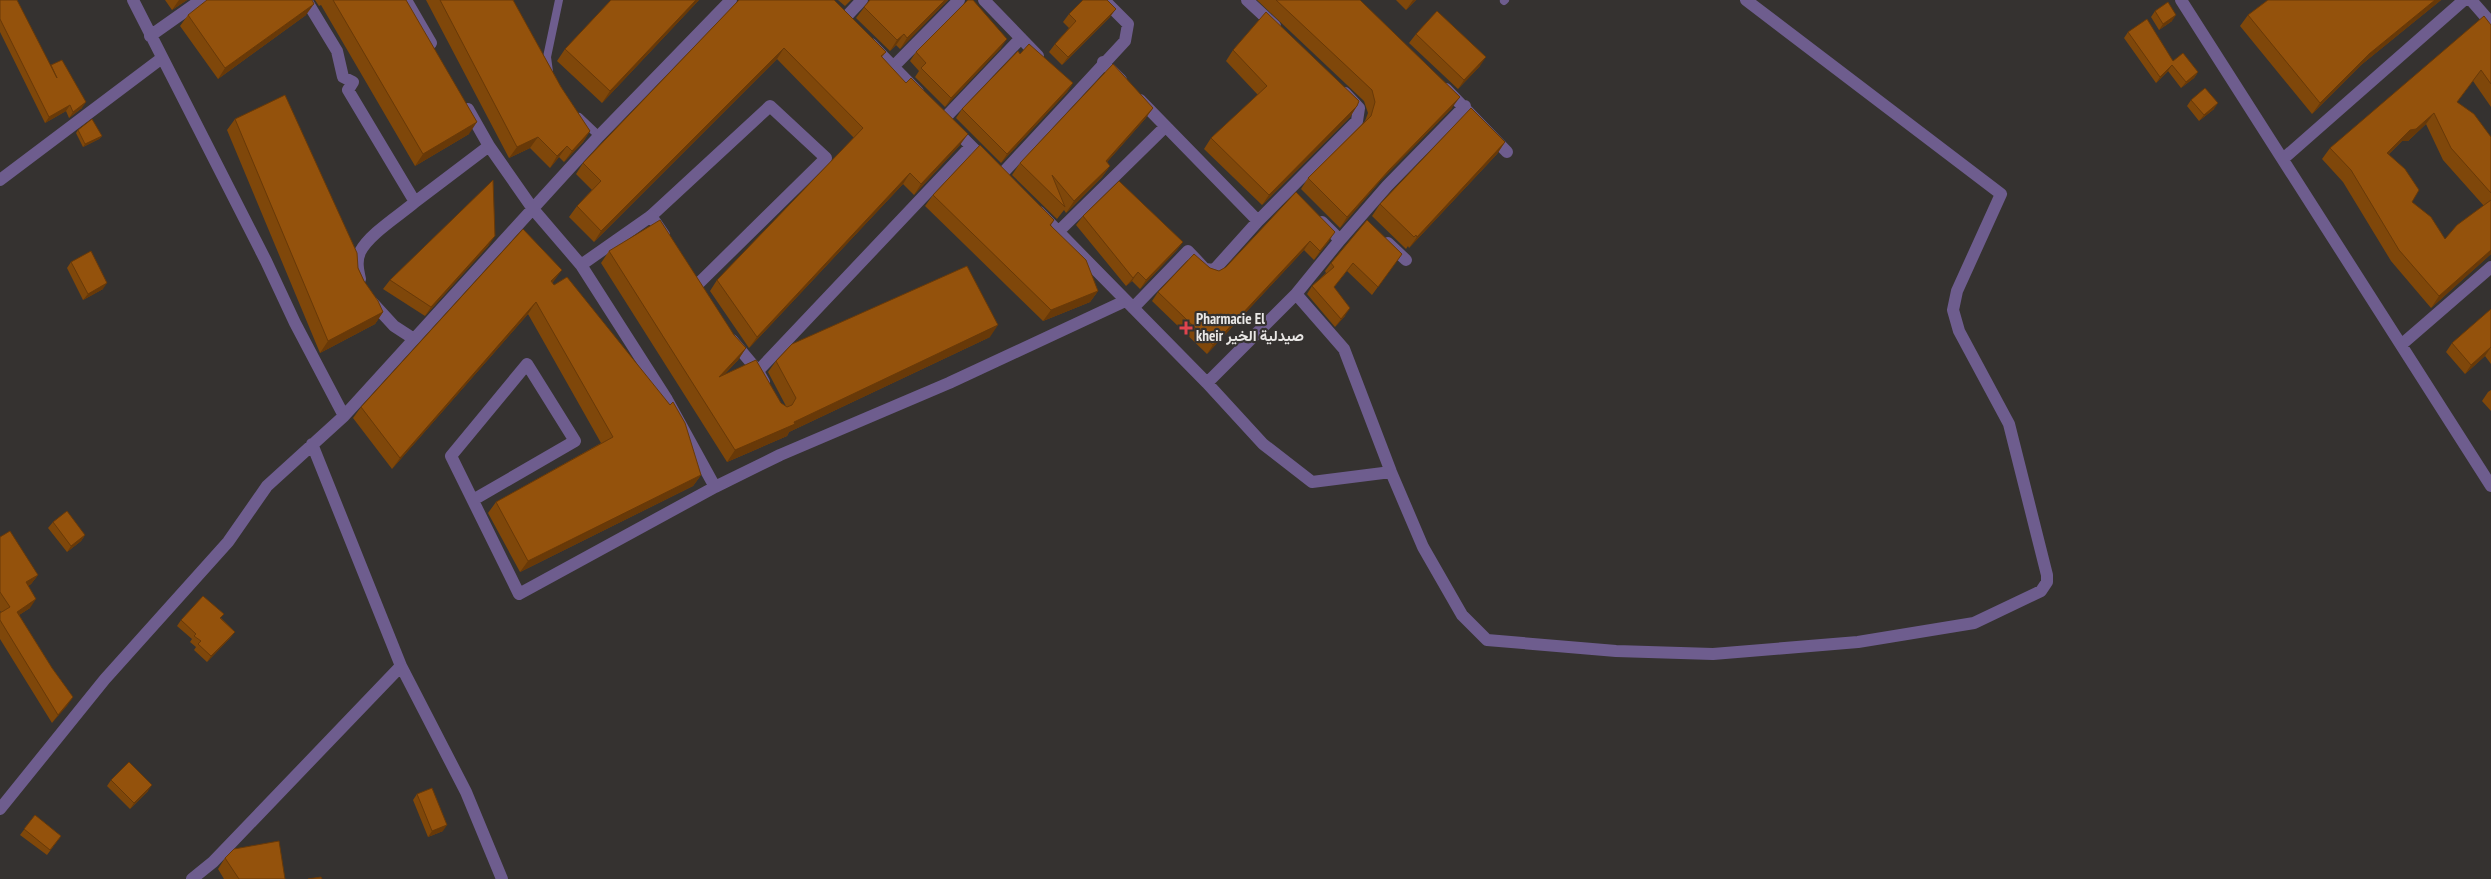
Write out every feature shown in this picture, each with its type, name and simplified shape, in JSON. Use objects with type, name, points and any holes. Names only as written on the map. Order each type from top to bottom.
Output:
[{"type":"street","points":[[133,0],[266,261],[299,331],[344,416]]},
{"type":"street","points":[[150,36],[201,0]]},
{"type":"street","points":[[306,0],[337,50],[343,77],[353,82],[348,90],[415,202]]},
{"type":"street","points":[[406,0],[435,52]]},
{"type":"street","points":[[0,809],[105,679],[228,542],[267,486],[344,416],[599,136],[731,0]]},
{"type":"street","points":[[852,25],[862,0]]},
{"type":"street","points":[[893,68],[959,0]]},
{"type":"street","points":[[1021,38],[941,116],[1004,178],[1074,89],[1125,41],[1128,24],[1104,0]]},
{"type":"street","points":[[1247,0],[1282,33]]},
{"type":"street","points":[[1296,294],[1344,349],[1391,472],[1423,547],[1462,615],[1487,640],[1616,651],[1713,654],[1858,642],[1974,623],[2045,587],[2047,575],[2009,424],[1959,331],[1953,310],[1957,291],[2001,194],[1746,0]]},
{"type":"street","points":[[2181,0],[2491,486]]},
{"type":"street","points":[[2283,159],[2464,0]]},
{"type":"street","points":[[2471,0],[2491,23]]},
{"type":"street","points":[[992,3],[1046,64]]},
{"type":"street","points":[[833,6],[925,100]]},
{"type":"street","points":[[0,180],[162,58]]},
{"type":"street","points":[[1104,62],[1258,221]]},
{"type":"street","points":[[1436,79],[1465,106],[1507,152]]},
{"type":"street","points":[[472,500],[575,441],[527,364],[451,456],[472,500],[519,594],[780,455],[1129,304],[1184,248],[1205,269],[1214,270],[1258,221],[1293,194],[1359,118],[1357,104],[1336,85]]},
{"type":"street","points":[[460,94],[489,146],[533,209],[581,264],[666,398],[715,488]]},
{"type":"street","points":[[581,264],[652,216],[770,106],[826,158],[697,286]]},
{"type":"street","points":[[1207,384],[1296,294],[1340,240],[1364,220],[1387,186],[1465,106]]},
{"type":"street","points":[[1058,232],[1116,182],[1165,127]]},
{"type":"street","points":[[414,339],[394,326],[368,298],[361,284],[357,267],[360,252],[371,238],[489,146]]},
{"type":"street","points":[[758,371],[971,146]]},
{"type":"street","points":[[1026,200],[1207,384],[1263,444],[1312,482],[1391,472]]},
{"type":"street","points":[[1315,215],[1340,240]]},
{"type":"street","points":[[652,216],[672,247]]},
{"type":"street","points":[[1380,236],[1406,260]]},
{"type":"street","points":[[2402,345],[2491,268]]},
{"type":"street","points":[[723,326],[758,371],[769,391]]},
{"type":"street","points":[[312,444],[401,666],[466,792],[502,879]]},
{"type":"street","points":[[192,879],[213,862],[401,666]]},
{"type":"lane","points":[[552,81],[547,57],[559,0]]},
{"type":"lane","points":[[574,112],[599,136]]},
{"type":"building","points":[[0,0],[17,0],[57,78],[51,65],[62,60],[86,102],[73,112],[70,105],[49,117],[0,19]]},
{"type":"building","points":[[207,0],[312,0],[314,4],[225,68],[188,15]]},
{"type":"building","points":[[333,0],[406,0],[477,122],[423,154]]},
{"type":"building","points":[[440,0],[513,0],[561,87],[590,131],[572,151],[567,146],[557,156],[538,137],[517,147]]},
{"type":"building","points":[[611,0],[696,0],[610,91],[565,49]]},
{"type":"building","points":[[739,0],[834,0],[886,52],[881,56],[906,83],[911,78],[968,134],[921,184],[910,173],[757,337],[717,280],[863,128],[784,48],[601,231],[577,206],[601,181],[583,163]]},
{"type":"building","points":[[870,0],[945,0],[907,38],[904,34],[897,40],[864,7]]},
{"type":"building","points":[[968,0],[973,0],[1007,39],[951,98],[921,68],[926,63],[916,52]]},
{"type":"building","points":[[1083,0],[1107,0],[1116,9],[1068,57],[1055,44],[1076,21],[1069,14]]},
{"type":"building","points":[[1276,0],[1360,0],[1460,97],[1389,170],[1347,217],[1308,178],[1371,116],[1375,102],[1372,90]]},
{"type":"building","points":[[2268,0],[2435,0],[2369,54],[2320,103],[2248,15]]},
{"type":"building","points":[[2168,2],[2176,15],[2163,24],[2155,11]]},
{"type":"building","points":[[1437,11],[1486,57],[1464,80],[1416,34]]},
{"type":"building","points":[[1266,12],[1359,101],[1357,106],[1269,195],[1211,138],[1267,86],[1233,50]]},
{"type":"building","points":[[2484,16],[2491,25],[2491,84],[2481,70],[2457,102],[2474,114],[2491,137],[2491,193],[2451,148],[2434,113],[2416,129],[2410,130],[2387,153],[2405,169],[2419,190],[2412,202],[2431,217],[2445,239],[2457,225],[2491,200],[2491,250],[2439,296],[2399,250],[2351,170],[2330,148]]},
{"type":"building","points":[[2147,19],[2173,61],[2183,53],[2198,72],[2186,82],[2172,65],[2160,77],[2128,32]]},
{"type":"building","points":[[1029,44],[1073,83],[1007,154],[962,109],[1018,51],[1020,54]]},
{"type":"building","points":[[1113,64],[1153,108],[1106,161],[1110,166],[1074,201],[1052,175],[1065,207],[1020,163]]},
{"type":"building","points":[[2205,88],[2218,103],[2204,115],[2191,100]]},
{"type":"building","points":[[285,95],[357,253],[358,268],[383,312],[328,341],[235,119]]},
{"type":"building","points":[[1471,108],[1505,142],[1417,237],[1416,235],[1414,237],[1380,204]]},
{"type":"building","points":[[92,119],[102,136],[85,144],[78,130]]},
{"type":"building","points":[[980,145],[1054,220],[1050,225],[1086,260],[1098,291],[1051,310],[933,195]]},
{"type":"building","points":[[493,180],[495,236],[431,307],[390,280]]},
{"type":"building","points":[[1119,181],[1183,242],[1146,280],[1138,272],[1133,278],[1083,216]]},
{"type":"building","points":[[1296,192],[1335,232],[1320,251],[1310,241],[1213,345],[1158,292],[1194,254],[1210,268],[1219,271],[1226,267]]},
{"type":"building","points":[[660,220],[734,335],[746,348],[719,377],[756,360],[781,403],[787,407],[792,405],[796,398],[776,361],[792,344],[967,266],[998,325],[794,422],[795,424],[735,450],[609,251]]},
{"type":"building","points":[[1367,220],[1402,254],[1378,287],[1353,263],[1334,287],[1350,308],[1341,319],[1312,286],[1334,267],[1331,263]]},
{"type":"building","points":[[523,229],[562,270],[551,281],[554,285],[567,277],[670,405],[673,402],[685,423],[701,475],[528,561],[496,502],[613,437],[536,302],[400,458],[361,407]]},
{"type":"building","points":[[91,251],[107,283],[88,294],[71,262]]},
{"type":"building","points":[[2491,309],[2491,347],[2471,365],[2452,343]]},
{"type":"building","points":[[67,511],[85,535],[71,546],[53,522]]},
{"type":"building","points":[[10,531],[38,575],[26,582],[36,599],[17,612],[52,668],[73,697],[58,715],[0,620],[0,613],[10,607],[0,592],[0,537]]},
{"type":"building","points":[[203,596],[224,614],[220,618],[235,632],[211,656],[198,644],[201,641],[194,636],[196,634],[181,620]]},
{"type":"building","points":[[129,762],[152,785],[134,803],[111,780]]},
{"type":"building","points":[[432,788],[447,825],[432,831],[417,794]]},
{"type":"building","points":[[35,815],[61,836],[50,850],[24,829]]},
{"type":"building","points":[[279,841],[285,879],[239,879],[225,858],[234,849]]},
{"type":"place","name":"Pharmacie El kheir صيدلية الخير","points":[[1186,328]]}]
